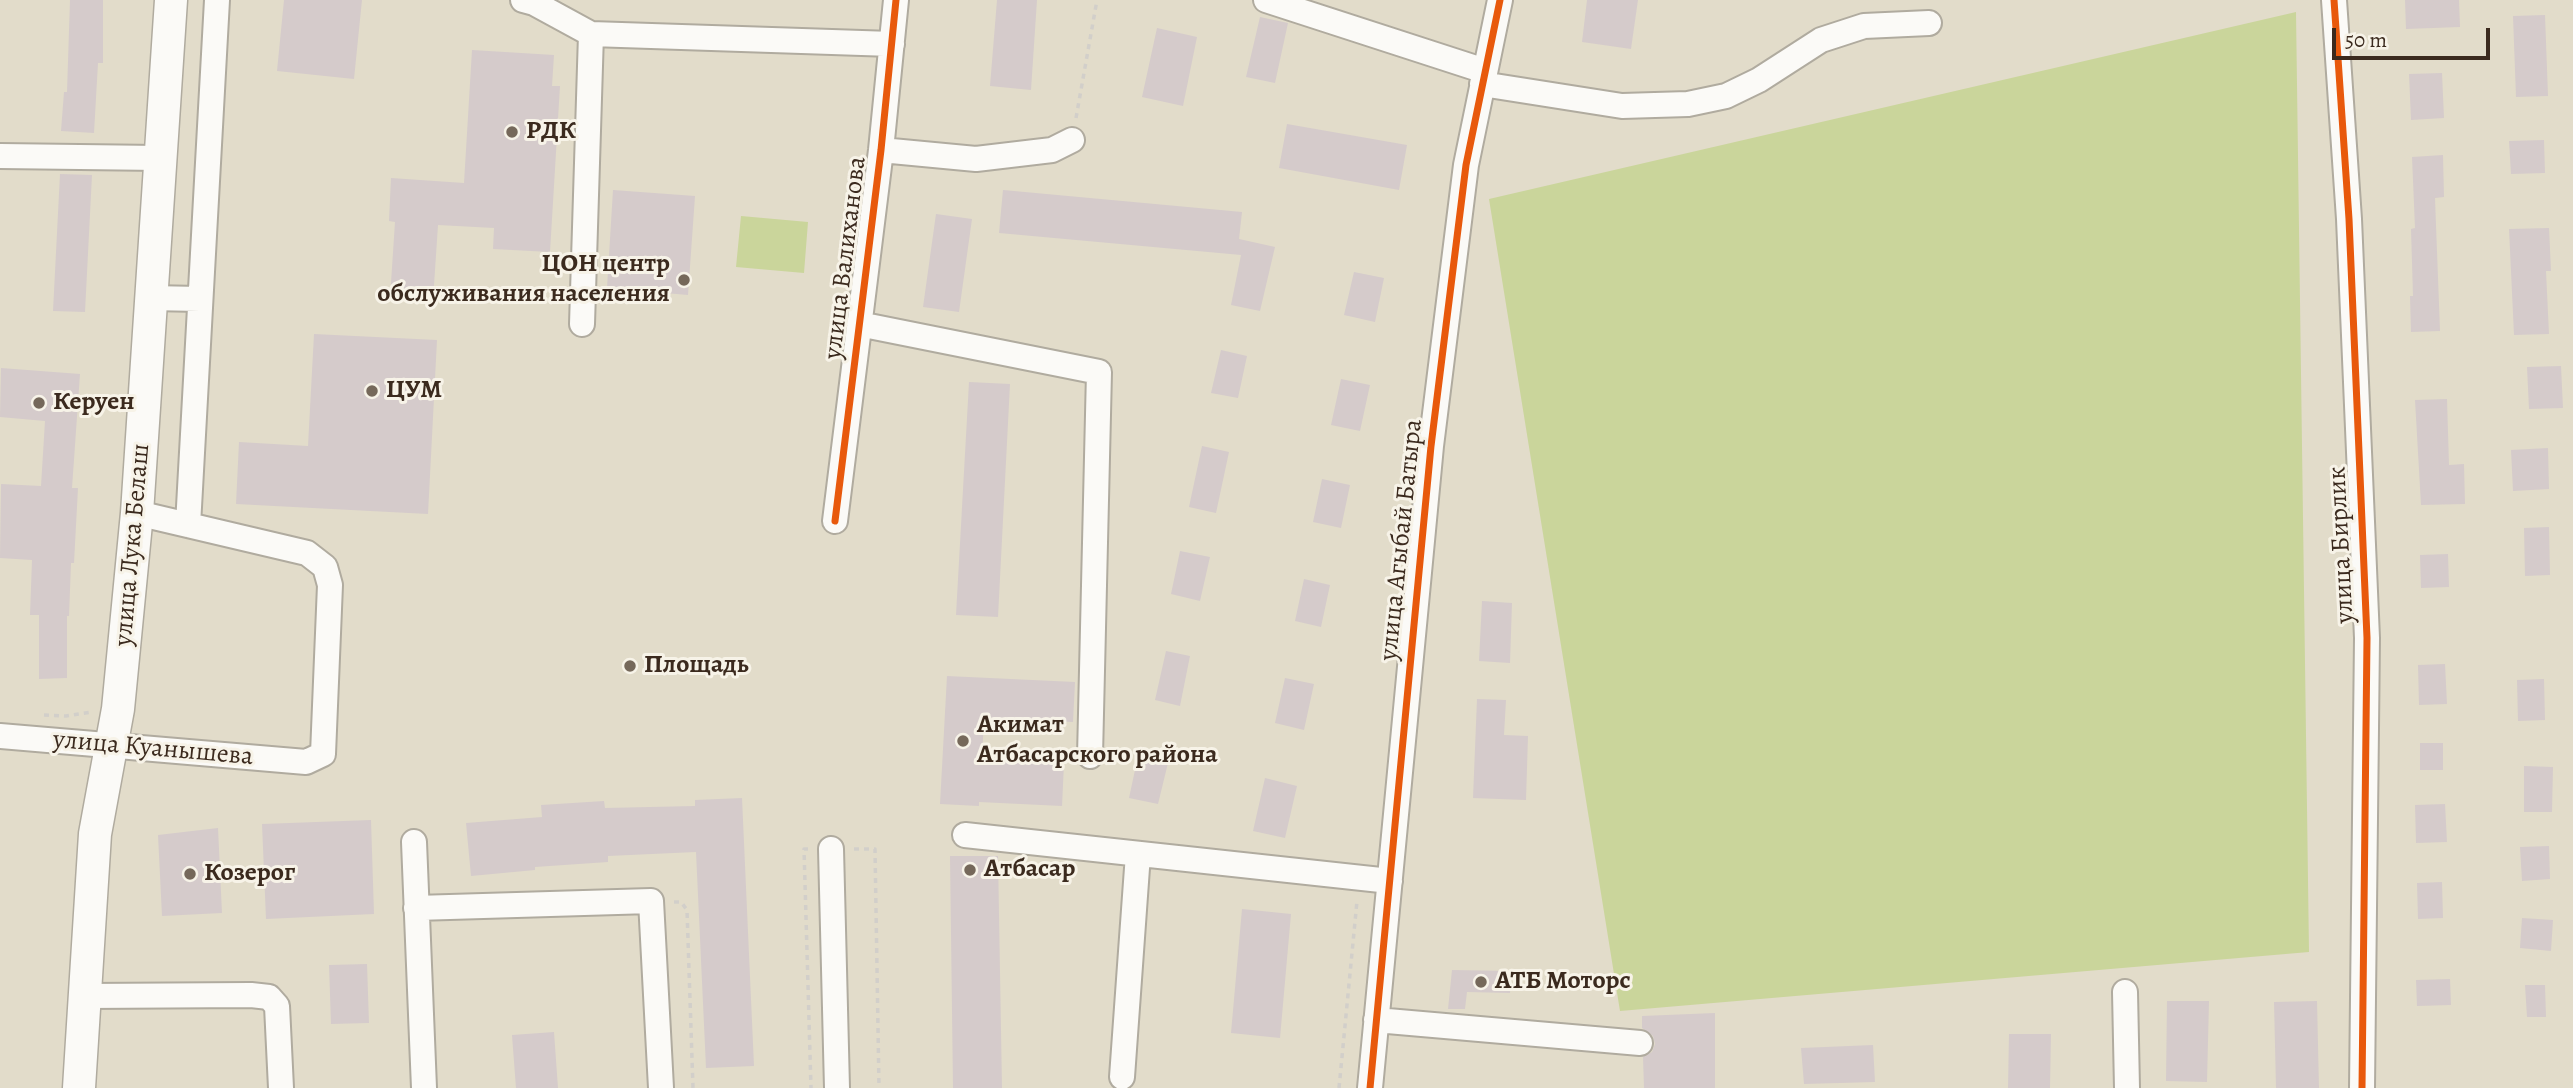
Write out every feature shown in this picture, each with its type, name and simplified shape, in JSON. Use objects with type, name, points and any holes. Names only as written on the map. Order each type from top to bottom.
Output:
[{"type":"main road","name":"улица Лука Белаш","points":[[79,1088],[95,834],[118,709],[137,513],[171,0]]},
{"type":"street","points":[[137,513],[188,525],[217,0]]},
{"type":"street","points":[[523,0],[534,3],[591,34],[892,44]]},
{"type":"street","name":"улица Валиханова","points":[[835,521],[881,150],[896,0]]},
{"type":"street","points":[[1266,0],[1484,78],[1622,106],[1688,104],[1726,96],[1759,80],[1821,40],[1864,26],[1929,23]]},
{"type":"street","name":"улица Агыбай Батыра","points":[[1370,1088],[1431,446],[1466,165],[1500,0]]},
{"type":"street","name":"улица Бирлик","points":[[2334,0],[2349,219],[2367,638],[2362,1088]]},
{"type":"street","points":[[582,324],[591,34]]},
{"type":"street","points":[[881,150],[976,159],[1052,150],[1072,140]]},
{"type":"street","points":[[0,156],[159,158]]},
{"type":"street","points":[[150,298],[200,299]]},
{"type":"street","points":[[859,324],[1100,372],[1090,756]]},
{"type":"street","name":"улица Куанышева","points":[[0,736],[306,762],[323,754],[330,584],[325,567],[307,553],[188,525]]},
{"type":"street","points":[[965,835],[1390,881]]},
{"type":"street","points":[[414,842],[424,1088]]},
{"type":"street","points":[[831,849],[837,1088]]},
{"type":"street","points":[[1122,1077],[1138,854]]},
{"type":"street","points":[[416,908],[651,901],[661,1088]]},
{"type":"street","points":[[2125,992],[2127,1088]]},
{"type":"street","points":[[85,996],[269,997],[277,1006],[281,1088]]},
{"type":"street","points":[[1376,1020],[1640,1043]]},
{"type":"path","points":[[1072,140],[1097,0]]},
{"type":"path","points":[[39,715],[66,716],[118,709]]},
{"type":"path","points":[[811,1088],[804,849],[875,849],[879,1088]]},
{"type":"path","points":[[1339,1088],[1359,878]]},
{"type":"path","points":[[651,901],[681,902],[687,910],[693,1088]]},
{"type":"green space","points":[[2296,12],[2309,952],[1620,1011],[1489,199]]},
{"type":"green space","points":[[741,216],[808,222],[804,273],[736,267]]},
{"type":"building","points":[[70,0],[103,0],[103,63],[98,63],[94,133],[61,131],[64,92],[67,92]]},
{"type":"building","points":[[284,0],[362,0],[354,79],[277,71]]},
{"type":"building","points":[[997,0],[1037,0],[1031,90],[990,86]]},
{"type":"building","points":[[1587,0],[1638,0],[1631,49],[1582,42]]},
{"type":"building","points":[[2405,0],[2459,0],[2460,27],[2406,29]]},
{"type":"building","points":[[2545,15],[2548,96],[2516,97],[2513,16]]},
{"type":"building","points":[[1260,17],[1288,23],[1275,83],[1246,77]]},
{"type":"building","points":[[1157,28],[1197,37],[1183,106],[1142,97]]},
{"type":"building","name":"РДК","points":[[472,50],[554,55],[552,86],[560,86],[550,252],[493,249],[494,228],[438,225],[433,300],[390,298],[395,222],[389,221],[391,178],[464,183]]},
{"type":"building","points":[[2442,73],[2444,118],[2411,120],[2409,74]]},
{"type":"building","points":[[1287,124],[1407,145],[1399,190],[1279,168]]},
{"type":"building","points":[[2544,140],[2545,173],[2511,174],[2509,141]]},
{"type":"building","points":[[2443,155],[2444,197],[2435,198],[2440,331],[2411,332],[2411,229],[2415,228],[2412,157]]},
{"type":"building","points":[[60,174],[92,175],[85,312],[53,311]]},
{"type":"building","points":[[613,190],[695,196],[688,295],[607,288]]},
{"type":"building","points":[[1003,190],[1242,212],[1239,239],[1275,247],[1260,311],[1231,305],[1241,255],[999,233]]},
{"type":"building","points":[[936,214],[972,219],[959,312],[923,307]]},
{"type":"building","points":[[2549,228],[2551,271],[2546,271],[2549,334],[2514,335],[2509,229]]},
{"type":"building","points":[[1354,272],[1384,278],[1375,322],[1344,315]]},
{"type":"building","name":"ЦУМ","points":[[314,334],[437,340],[428,514],[236,504],[239,442],[308,446]]},
{"type":"building","points":[[1221,350],[1247,356],[1238,398],[1211,393]]},
{"type":"building","points":[[2561,366],[2563,408],[2529,409],[2527,367]]},
{"type":"building","points":[[1,368],[80,374],[72,488],[78,488],[74,563],[71,563],[67,616],[67,678],[39,679],[39,615],[30,615],[32,560],[0,558],[1,484],[41,486],[45,421],[0,417]]},
{"type":"building","points":[[1341,379],[1370,385],[1360,431],[1331,425]]},
{"type":"building","points":[[969,382],[1010,384],[998,617],[956,615]]},
{"type":"building","points":[[2447,399],[2449,465],[2464,464],[2465,504],[2421,505],[2415,400]]},
{"type":"building","points":[[1202,446],[1229,452],[1216,513],[1189,507]]},
{"type":"building","points":[[2548,448],[2549,489],[2513,491],[2511,450]]},
{"type":"building","points":[[1322,479],[1350,485],[1341,528],[1313,522]]},
{"type":"building","points":[[2549,527],[2550,575],[2525,576],[2524,528]]},
{"type":"building","points":[[1180,551],[1210,557],[1200,601],[1171,594]]},
{"type":"building","points":[[2448,554],[2449,587],[2421,588],[2420,555]]},
{"type":"building","points":[[1304,579],[1330,585],[1321,627],[1295,621]]},
{"type":"building","points":[[1482,601],[1512,603],[1510,663],[1479,661]]},
{"type":"building","points":[[1166,651],[1190,656],[1180,706],[1155,700]]},
{"type":"building","points":[[2445,664],[2447,704],[2419,705],[2418,665]]},
{"type":"building","name":"Акимат Атбасарского района","points":[[947,676],[1075,682],[1073,722],[984,718],[982,759],[1064,763],[1062,806],[979,802],[979,806],[940,804]]},
{"type":"building","points":[[1285,678],[1314,684],[1304,730],[1275,723]]},
{"type":"building","points":[[2544,679],[2545,720],[2518,721],[2517,680]]},
{"type":"building","points":[[1477,699],[1506,700],[1504,735],[1528,736],[1526,800],[1473,798]]},
{"type":"building","points":[[2420,743],[2443,743],[2443,770],[2420,770]]},
{"type":"building","points":[[1138,756],[1168,763],[1158,804],[1129,798]]},
{"type":"building","points":[[2524,766],[2553,767],[2552,812],[2524,812]]},
{"type":"building","points":[[1265,778],[1297,786],[1285,838],[1253,831]]},
{"type":"building","points":[[742,798],[754,1066],[706,1068],[696,852],[608,856],[608,862],[535,867],[535,870],[471,876],[466,823],[542,817],[541,805],[604,801],[605,808],[695,806],[695,800]]},
{"type":"building","points":[[2445,804],[2447,842],[2416,843],[2415,805]]},
{"type":"building","points":[[371,820],[374,914],[266,919],[262,824]]},
{"type":"building","name":"Козерог","points":[[218,828],[222,913],[162,916],[158,835]]},
{"type":"building","points":[[2549,846],[2550,879],[2522,881],[2520,847]]},
{"type":"building","points":[[950,856],[998,856],[1002,1088],[953,1088]]},
{"type":"building","points":[[2442,882],[2443,918],[2418,919],[2417,883]]},
{"type":"building","points":[[1242,909],[1291,914],[1280,1038],[1231,1033]]},
{"type":"building","points":[[2522,918],[2553,920],[2551,951],[2520,948]]},
{"type":"building","points":[[367,964],[369,1023],[331,1024],[329,965]]},
{"type":"building","name":"АТБ Моторс","points":[[1452,970],[1511,971],[1510,993],[1467,992],[1465,1009],[1448,1009]]},
{"type":"building","points":[[2450,979],[2451,1005],[2417,1006],[2416,980]]},
{"type":"building","points":[[2525,985],[2545,985],[2546,1017],[2527,1017]]},
{"type":"building","points":[[2167,1001],[2209,1001],[2207,1082],[2166,1081]]},
{"type":"building","points":[[2317,1001],[2319,1088],[2276,1088],[2274,1002]]},
{"type":"building","name":"АТБ Моторс","points":[[1715,1013],[1715,1088],[1644,1088],[1643,1057],[1652,1052],[1655,1044],[1653,1036],[1642,1028],[1642,1016]]},
{"type":"building","points":[[554,1032],[558,1088],[516,1088],[512,1035]]},
{"type":"building","points":[[2009,1034],[2051,1034],[2050,1088],[2008,1088]]},
{"type":"building","points":[[1873,1045],[1875,1082],[1804,1084],[1801,1048]]},
{"type":"cycle path","points":[[835,521],[881,150],[896,0]]},
{"type":"cycle path","points":[[1370,1088],[1431,446],[1466,165],[1500,0]]},
{"type":"cycle path","points":[[2334,0],[2349,219],[2367,638],[2362,1088]]},
{"type":"place","name":"РДК","points":[[512,132]]},
{"type":"place","name":"ЦОН центр обслуживания населения","points":[[684,280]]},
{"type":"place","name":"ЦУМ","points":[[372,391]]},
{"type":"place","name":"Керуен","points":[[39,403]]},
{"type":"place","name":"Площадь","points":[[630,666]]},
{"type":"place","name":"Акимат Атбасарского района","points":[[963,741]]},
{"type":"place","name":"Атбасар","points":[[970,870]]},
{"type":"place","name":"Козерог","points":[[190,874]]},
{"type":"place","name":"АТБ Моторс","points":[[1481,982]]}]
